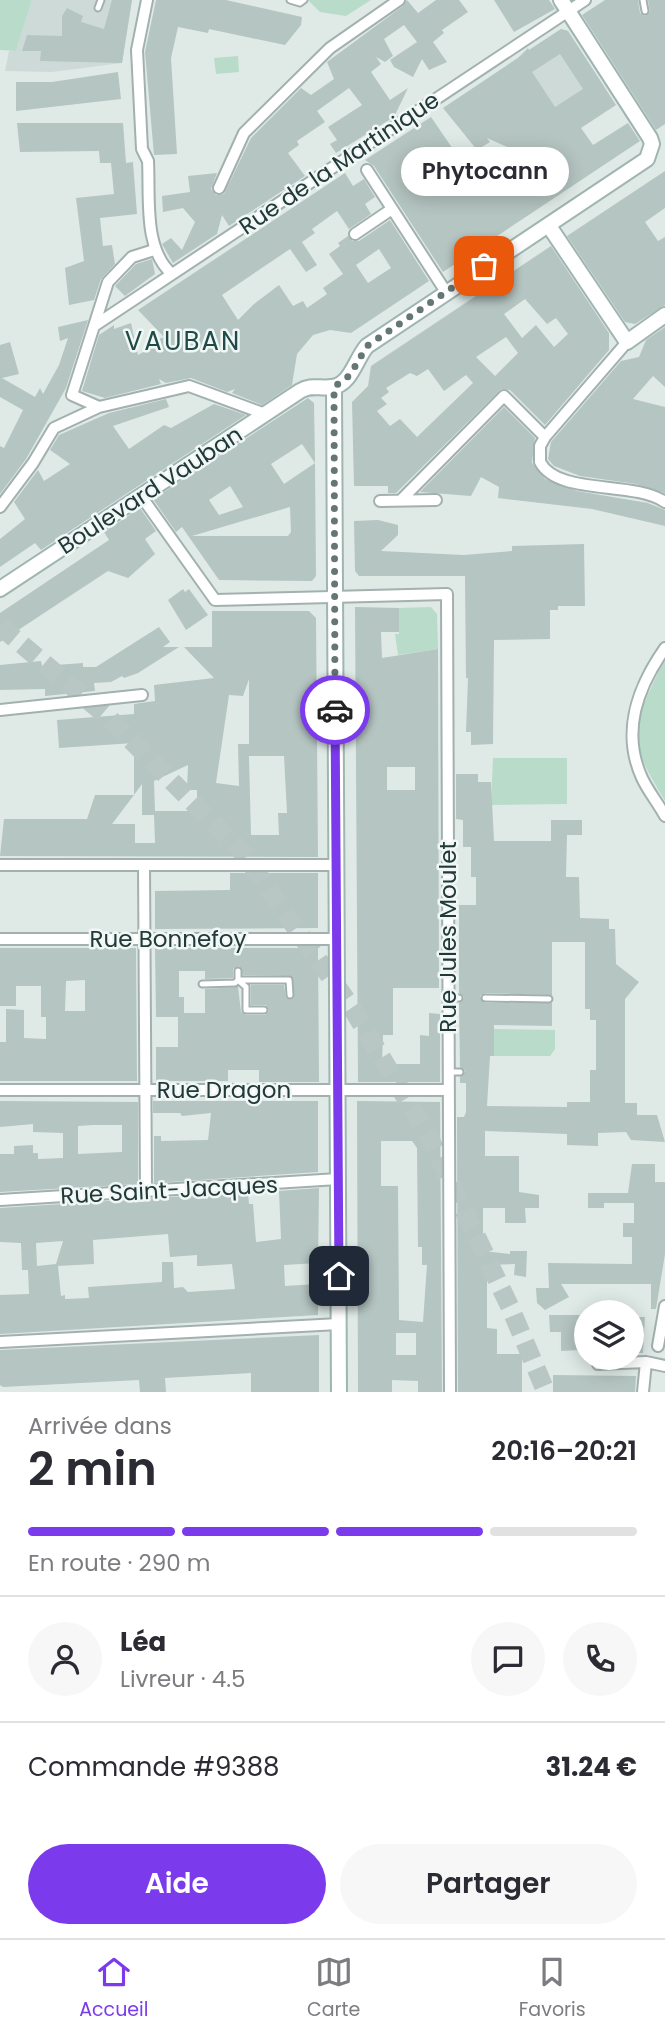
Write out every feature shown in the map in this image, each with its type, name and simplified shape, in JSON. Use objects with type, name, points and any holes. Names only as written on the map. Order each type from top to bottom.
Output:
[{"type":"street","points":[[147,0],[137,50],[142,149],[148,161],[154,250],[162,266],[172,274]]},
{"type":"street","points":[[219,188],[244,133],[330,48],[399,0]]},
{"type":"street","name":"Rue de la Martinique","points":[[94,326],[564,6],[585,0]]},
{"type":"street","points":[[340,1392],[334,387],[350,375],[367,346],[642,164],[650,152],[650,138],[564,6]]},
{"type":"street","points":[[367,170],[446,292]]},
{"type":"street","points":[[355,234],[393,209]]},
{"type":"street","points":[[549,226],[627,342]]},
{"type":"street","points":[[99,407],[75,399],[72,389],[83,367],[108,282],[132,257],[154,250]]},
{"type":"street","points":[[662,496],[554,478],[540,462],[540,446],[627,342],[665,315]]},
{"type":"street","points":[[0,507],[33,463],[54,428],[99,407],[189,386],[265,414]]},
{"type":"street","name":"Boulevard Vauban","points":[[0,589],[300,391],[310,386],[334,387]]},
{"type":"street","points":[[402,499],[504,396],[545,437]]},
{"type":"street","points":[[141,496],[215,600],[335,598]]},
{"type":"street","points":[[380,501],[436,500]]},
{"type":"street","name":"Rue Jules Moulet","points":[[335,598],[447,594],[454,998],[454,1072],[449,1090],[450,1392]]},
{"type":"street","points":[[665,648],[636,708],[630,734],[643,779],[665,816]]},
{"type":"street","points":[[0,710],[142,695]]},
{"type":"street","points":[[0,865],[337,865]]},
{"type":"street","points":[[144,865],[146,1191]]},
{"type":"street","name":"Rue Bonnefoy","points":[[0,939],[145,939],[238,943],[337,939]]},
{"type":"street","name":"Rue Dragon","points":[[0,1090],[449,1090]]},
{"type":"street","name":"Rue Saint-Jacques","points":[[0,1200],[338,1179]]},
{"type":"street","points":[[658,1346],[665,1306]]},
{"type":"street","points":[[0,1342],[339,1324]]},
{"type":"street","points":[[643,1392],[646,1362],[665,1366]]},
{"type":"lane","points":[[98,8],[101,0]]},
{"type":"lane","points":[[290,0],[300,3],[304,0]]},
{"type":"lane","points":[[643,0],[645,11]]},
{"type":"lane","points":[[202,984],[235,983],[238,971]]},
{"type":"lane","points":[[238,979],[289,979],[289,995]]},
{"type":"lane","points":[[238,979],[246,987],[246,1010],[264,1010]]},
{"type":"lane","points":[[485,998],[549,999]]},
{"type":"shaded area","points":[[32,0],[132,0],[122,63],[52,72],[5,71],[9,51],[16,51]]},
{"type":"shaded area","points":[[561,29],[568,31],[607,91],[552,128],[508,64]]},
{"type":"green space","points":[[0,0],[32,0],[16,51],[0,50]]},
{"type":"green space","points":[[308,0],[371,0],[346,16],[320,12]]},
{"type":"green space","points":[[238,56],[239,72],[216,74],[214,58]]},
{"type":"green space","points":[[431,607],[437,614],[438,649],[398,655],[395,634],[399,634],[399,608]]},
{"type":"green space","points":[[665,660],[665,801],[643,761],[639,749],[638,725],[648,694]]},
{"type":"green space","points":[[493,758],[567,758],[567,804],[491,805]]},
{"type":"green space","points":[[494,1029],[555,1030],[555,1049],[550,1056],[494,1056]]},
{"type":"building","points":[[112,0],[132,0],[122,63],[40,61],[41,51],[22,51],[27,35],[62,36],[62,16],[67,8],[83,16],[81,22],[104,29]]},
{"type":"building","points":[[156,0],[226,0],[302,17],[301,25],[285,45],[209,29],[208,33],[178,27],[171,58],[177,154],[154,155],[145,52]]},
{"type":"building","points":[[407,0],[418,13],[436,0],[459,0],[468,12],[442,30],[444,33],[433,42],[447,62],[429,70],[422,59],[413,77],[394,67],[390,60],[417,42],[404,25],[384,39],[393,56],[385,62],[376,57],[381,64],[371,72],[390,100],[408,88],[394,117],[336,153],[330,144],[337,140],[328,127],[362,105],[349,88],[317,111],[325,122],[297,141],[299,145],[288,153],[305,176],[229,226],[222,215],[217,234],[173,263],[162,244],[171,238],[182,250],[195,222],[183,208],[163,212],[162,196],[190,192],[188,176],[217,173],[211,189],[216,195],[224,194],[251,138],[301,88],[311,95],[334,79],[327,62],[403,6]]},
{"type":"building","points":[[494,0],[549,0],[555,9],[514,32]]},
{"type":"building","points":[[605,0],[638,0],[640,13],[645,16],[650,12],[648,0],[665,0],[665,124],[656,130],[582,15]]},
{"type":"building","points":[[561,29],[568,31],[616,105],[581,128],[593,145],[628,123],[640,141],[443,272],[374,166],[365,160],[431,117],[468,171],[472,168],[479,179],[503,163],[515,180],[536,160],[487,138],[490,142],[477,150],[443,108],[518,58],[528,48],[529,50]],"holes":[[[560,54],[583,89],[555,107],[532,72]]]},
{"type":"building","points":[[118,72],[121,99],[16,111],[16,82],[52,82]]},
{"type":"building","points":[[17,123],[123,123],[126,163],[133,162],[137,214],[100,218],[103,246],[112,245],[115,264],[101,279],[94,300],[69,305],[65,268],[84,261],[76,198],[114,194],[111,163],[100,163],[99,151],[20,152]]},
{"type":"building","points":[[665,171],[665,208],[645,222],[658,241],[665,237],[665,305],[635,324],[625,322],[567,236]]},
{"type":"building","points":[[345,173],[353,186],[364,179],[375,197],[365,204],[371,214],[349,229],[337,211],[312,229],[315,233],[302,242],[317,265],[306,272],[290,249],[222,295],[238,320],[279,285],[293,306],[303,301],[307,308],[327,294],[323,288],[343,274],[329,254],[340,246],[338,243],[348,236],[352,241],[359,241],[390,220],[429,281],[351,333],[330,330],[313,335],[297,354],[292,385],[262,405],[232,393],[235,389],[227,392],[191,378],[166,383],[159,379],[161,384],[105,398],[82,391],[99,335],[114,325],[114,329],[131,323],[138,355],[161,342],[159,339],[164,337],[138,310]],"holes":[[[379,249],[391,268],[368,283],[356,265]]]},
{"type":"building","points":[[551,246],[609,333],[609,350],[545,425],[510,390],[501,389],[396,493],[388,493],[388,486],[354,486],[352,402],[368,386],[371,366]],"holes":[[[525,299],[547,324],[556,318],[568,334],[554,347],[536,325],[522,338],[504,314]],[[506,337],[518,353],[495,376],[476,357]],[[428,369],[444,391],[466,375],[473,383],[417,437],[400,419],[390,426],[377,411],[387,404],[381,398],[389,392],[386,388],[410,373],[417,376]]]},
{"type":"building","points":[[152,259],[155,274],[125,296],[115,286],[136,264]]},
{"type":"building","points":[[88,320],[66,388],[26,459],[0,494],[0,446],[4,448],[23,410],[0,397],[0,345],[10,342],[19,374],[2,378],[35,397],[40,388],[43,394],[59,365],[68,338],[60,341],[58,327]]},
{"type":"building","points":[[665,327],[665,387],[653,376],[633,399],[665,407],[665,493],[636,484],[580,476],[554,466],[548,459],[551,442],[621,361],[639,357],[646,340]]},
{"type":"building","points":[[308,398],[314,403],[315,463],[316,576],[312,581],[219,580],[182,527],[176,532],[153,499]],"holes":[[[302,444],[315,463],[284,484],[271,464]],[[230,486],[243,507],[219,515],[209,500]],[[290,507],[291,532],[288,536],[192,536]]]},
{"type":"building","points":[[166,399],[169,407],[113,426],[129,449],[164,425],[171,428],[214,404],[246,415],[41,550],[35,543],[0,567],[0,539],[25,519],[14,502],[38,470],[44,481],[70,464],[50,450],[59,435],[109,413]]},
{"type":"building","points":[[504,407],[535,438],[532,463],[545,479],[577,491],[648,503],[665,510],[665,526],[592,509],[498,498],[499,487],[481,477],[471,496],[420,492]]},
{"type":"building","points":[[140,508],[156,531],[145,539],[155,554],[128,578],[108,571],[0,642],[0,613],[109,540],[104,532]]},
{"type":"building","points":[[378,520],[398,525],[398,535],[381,551],[464,555],[512,551],[512,546],[584,544],[585,606],[558,606],[558,610],[550,610],[550,639],[494,640],[493,744],[471,745],[471,732],[466,732],[468,678],[465,576],[359,576],[355,571],[354,521]]},
{"type":"building","points":[[183,589],[185,592],[189,589],[208,615],[186,630],[168,600]]},
{"type":"building","points":[[355,607],[399,608],[399,632],[381,632],[382,658],[438,649],[439,988],[393,988],[393,1035],[383,1035],[382,1061],[384,1064],[420,1064],[420,1035],[429,1036],[429,1013],[440,1014],[440,1082],[358,1082]],"holes":[[[387,767],[415,767],[415,790],[387,790]]]},
{"type":"building","points":[[212,611],[309,611],[316,618],[318,857],[0,856],[4,819],[87,819],[95,795],[134,795],[134,743],[59,748],[57,720],[134,714],[134,704],[155,701],[154,685],[214,678],[184,647],[212,647]],"holes":[[[249,679],[249,744],[238,744],[239,786],[216,783],[229,695],[243,696]],[[249,756],[284,756],[287,813],[278,813],[279,835],[251,835]],[[188,765],[187,790],[197,790],[197,811],[155,811],[154,781]],[[142,784],[142,815],[154,815],[155,843],[135,843],[135,824],[112,824]]]},
{"type":"building","points":[[159,627],[170,642],[163,647],[179,647],[138,673],[124,678],[122,676],[111,682],[94,683],[95,691],[45,696],[45,689],[0,690],[0,665],[41,661],[42,666],[83,663],[83,667],[96,667]]},
{"type":"building","points":[[456,774],[478,774],[478,782],[491,782],[494,841],[551,841],[551,820],[582,820],[582,835],[567,835],[566,877],[579,877],[580,918],[609,919],[609,929],[615,929],[616,964],[639,982],[625,999],[625,1103],[637,1103],[637,1115],[657,1115],[665,1142],[631,1140],[626,1132],[598,1133],[598,1146],[567,1145],[567,1134],[485,1131],[485,1156],[519,1156],[519,1192],[539,1195],[539,1208],[525,1208],[526,1223],[505,1223],[505,1208],[483,1208],[483,1251],[510,1254],[510,1251],[527,1251],[526,1277],[514,1275],[515,1264],[487,1265],[487,1328],[497,1329],[497,1354],[522,1354],[522,1392],[458,1392],[457,1117],[464,1117],[466,1112],[466,1083],[460,1083],[460,1077],[465,1071],[460,1067],[459,1003],[464,997],[459,993],[459,905],[476,905],[476,877],[471,877],[471,847],[463,847],[463,820],[456,819]],"holes":[[[552,942],[585,942],[585,1009],[590,1009],[590,1020],[596,1020],[596,1070],[590,1070],[590,1102],[567,1102],[567,1107],[487,1106],[490,1056],[494,1056],[494,1025],[552,1026],[552,1003],[485,1003],[480,996],[485,993],[552,995]]]},
{"type":"building","points":[[230,873],[318,873],[318,928],[155,929],[155,891],[230,890]]},
{"type":"building","points":[[0,948],[136,948],[137,1081],[0,1081],[0,1042],[6,1042],[6,1009],[24,1010],[24,1038],[46,1039],[46,1017],[41,1017],[41,986],[16,986],[16,1006],[0,1006]],"holes":[[[85,980],[85,1011],[65,1011],[66,981]]]},
{"type":"building","points":[[155,948],[318,948],[319,1082],[259,1082],[259,1070],[228,1070],[228,1081],[156,1081],[156,1047],[178,1047],[178,1017],[156,1017]],"holes":[[[239,966],[243,975],[292,976],[294,998],[286,998],[284,985],[251,985],[251,1005],[266,1005],[269,1011],[265,1015],[246,1015],[241,1012],[238,987],[205,989],[205,1013],[184,1013],[184,997],[179,997],[179,971],[205,971],[205,979],[233,978],[233,969]]]},
{"type":"building","points":[[0,1101],[138,1102],[138,1184],[0,1192],[0,1154],[14,1154],[14,1146],[33,1145],[33,1153],[38,1153],[38,1159],[63,1158],[63,1133],[33,1132],[33,1124],[0,1127]],"holes":[[[122,1125],[122,1152],[78,1154],[78,1126]]]},
{"type":"building","points":[[153,1101],[318,1101],[318,1172],[154,1183],[154,1136],[161,1136],[161,1141],[208,1140],[211,1113],[182,1116],[180,1113],[153,1113]]},
{"type":"building","points":[[357,1101],[440,1102],[442,1392],[418,1392],[418,1381],[392,1380],[392,1392],[358,1392]],"holes":[[[381,1141],[412,1141],[417,1148],[418,1247],[422,1247],[422,1265],[427,1265],[423,1322],[399,1320],[398,1186],[381,1186]],[[396,1333],[416,1333],[416,1355],[396,1355]]]},
{"type":"building","points":[[632,1164],[655,1164],[655,1182],[665,1182],[665,1254],[656,1309],[651,1309],[651,1284],[561,1284],[569,1297],[545,1310],[537,1303],[536,1288],[549,1288],[548,1263],[632,1264],[632,1237],[623,1237],[623,1223],[634,1223],[634,1203],[604,1203],[604,1208],[588,1208],[588,1193],[628,1193]]},
{"type":"building","points":[[319,1188],[318,1263],[284,1265],[285,1286],[318,1284],[318,1315],[0,1334],[0,1295],[29,1294],[28,1270],[22,1270],[21,1243],[0,1242],[0,1208],[248,1192],[249,1204],[253,1204],[256,1242],[281,1239],[279,1191]],"holes":[[[168,1234],[170,1257],[197,1255],[197,1266],[232,1264],[235,1289],[188,1292],[183,1287],[174,1288],[173,1262],[162,1262],[162,1282],[88,1287],[89,1298],[65,1299],[65,1295],[61,1296],[58,1266],[94,1264],[93,1240]],[[63,1241],[56,1264],[37,1266],[36,1243]]]},
{"type":"building","points":[[549,1315],[574,1315],[574,1350],[561,1351],[561,1332],[550,1332]]},
{"type":"building","points":[[319,1335],[319,1392],[251,1392],[251,1373],[165,1378],[166,1392],[140,1392],[139,1380],[3,1387],[0,1385],[0,1350]]},
{"type":"building","points":[[553,1375],[636,1376],[635,1392],[553,1392]]},
{"type":"tunnel","points":[[0,626],[109,718],[243,853],[352,1008],[429,1137],[510,1307],[546,1392]]},
{"type":"way so far","points":[[335,710],[334,387],[343,383],[350,375],[360,353],[367,346],[484,266]]},
{"type":"place","name":"Phytocann","points":[[484,266]]},
{"type":"district","name":"VAUBAN","points":[[183,341]]},
{"type":"route","points":[[335,710],[339,1276]]}]
